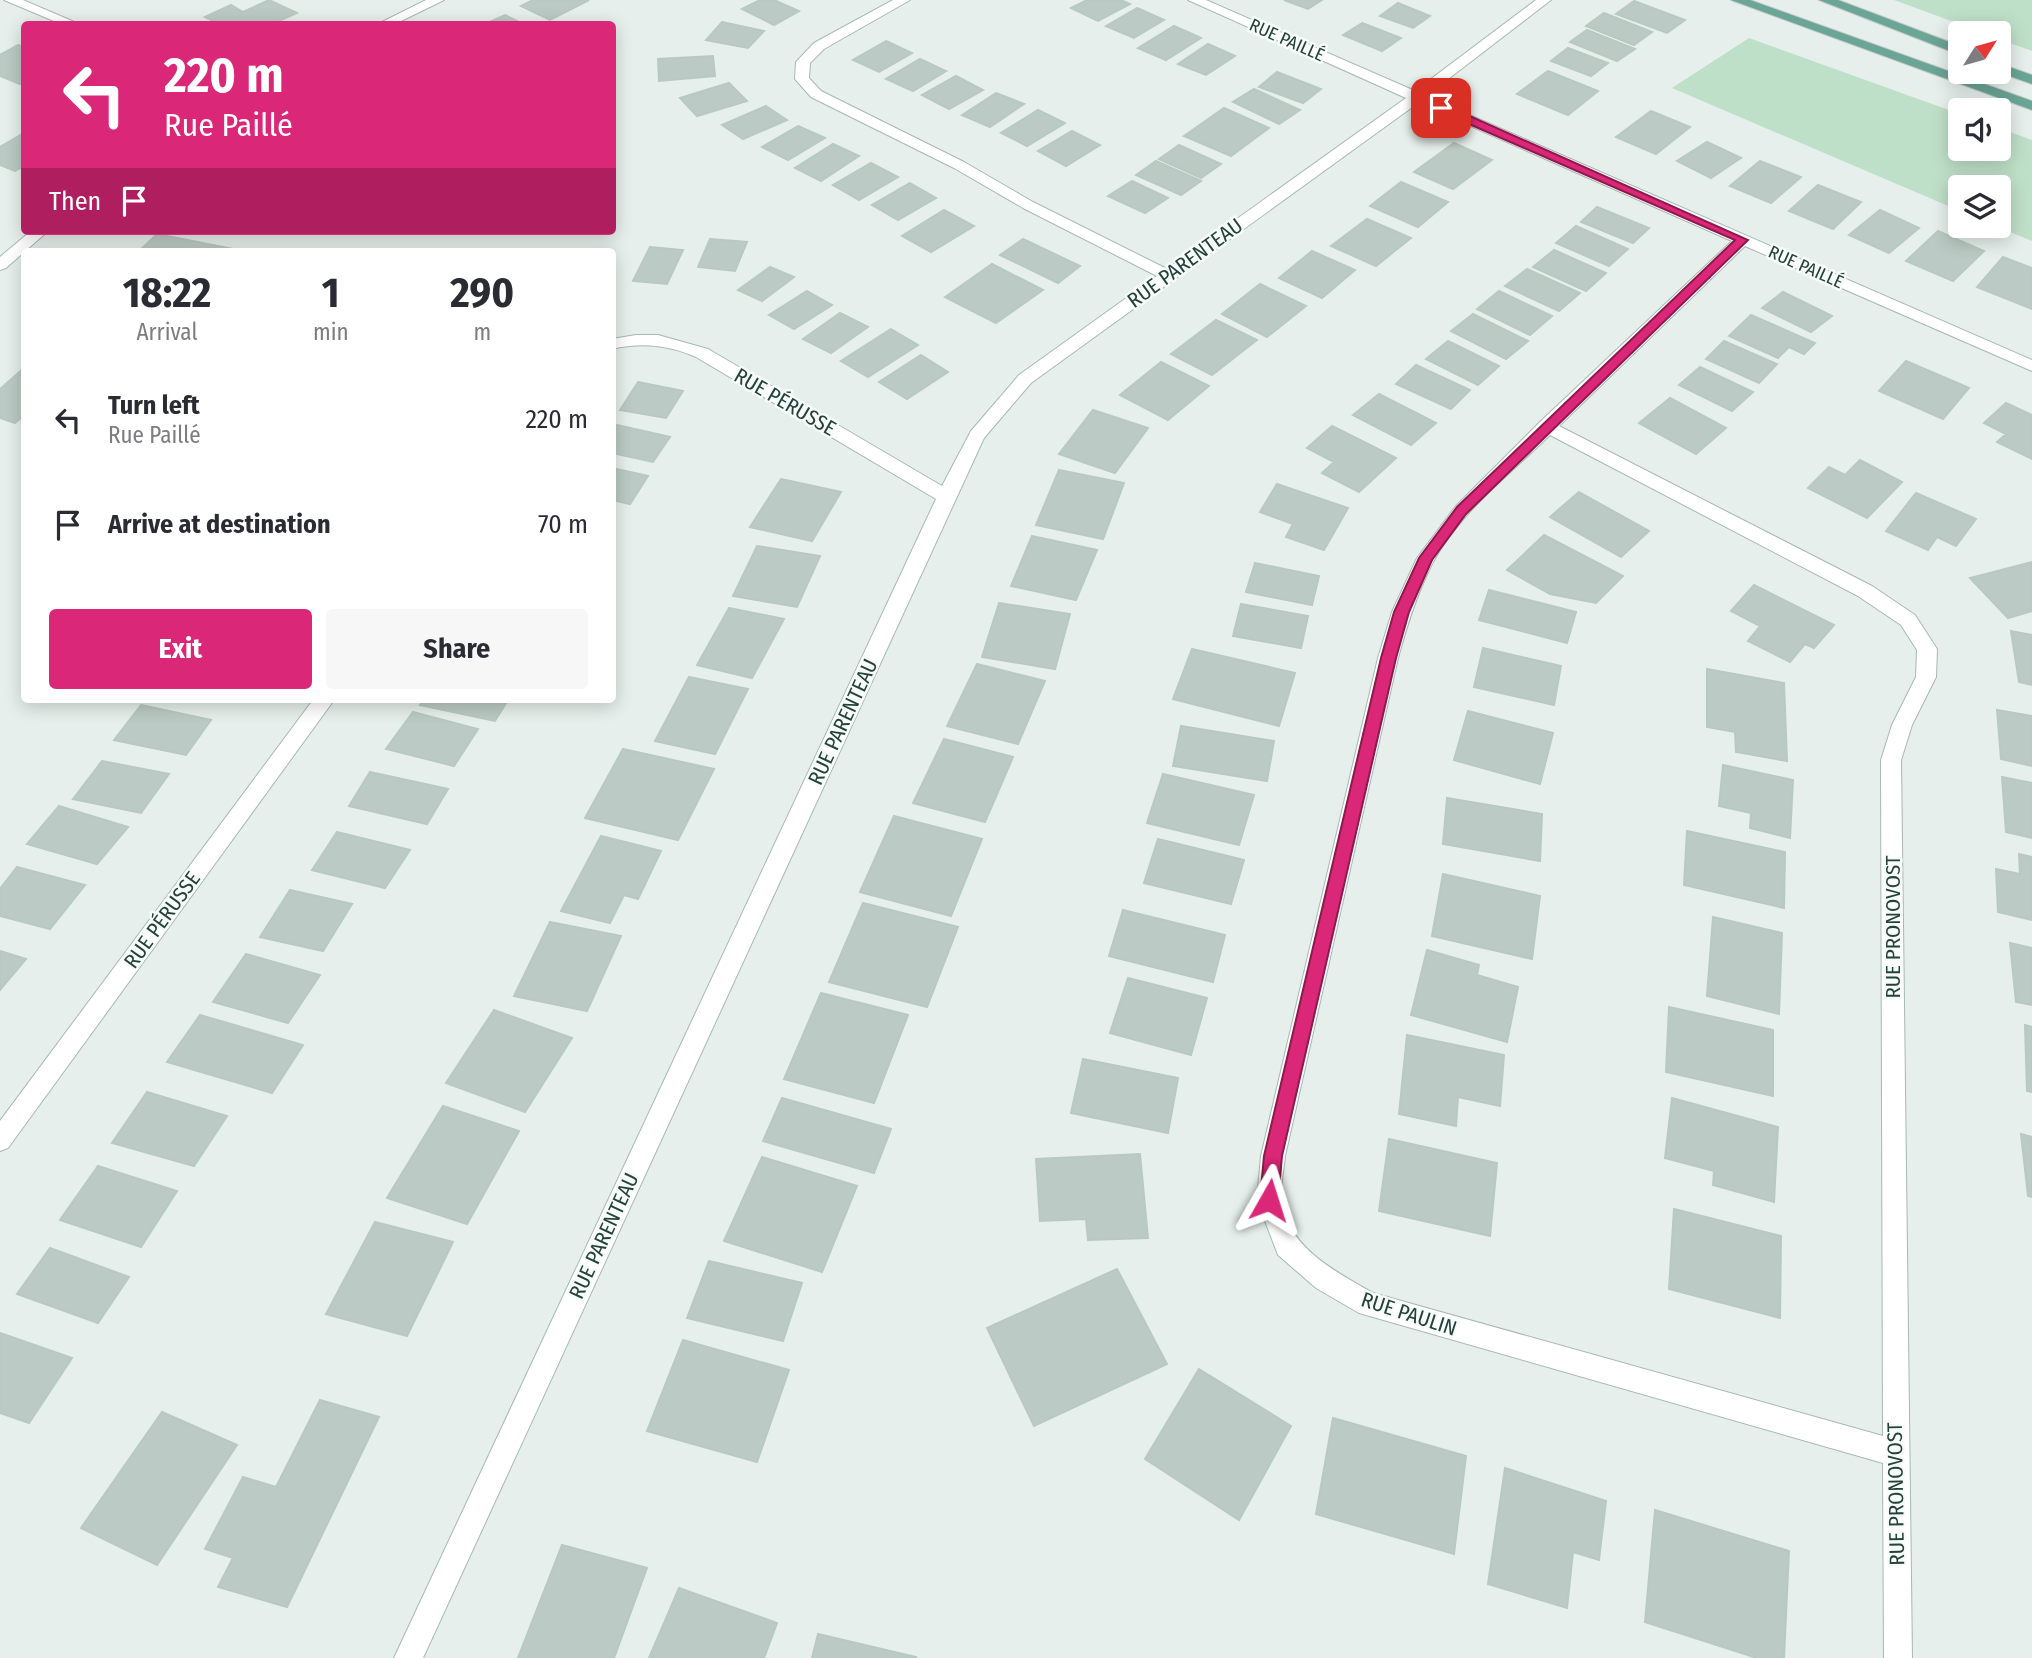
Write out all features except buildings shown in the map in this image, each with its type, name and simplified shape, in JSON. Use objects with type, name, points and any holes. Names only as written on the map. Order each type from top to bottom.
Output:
[{"type":"main road","points":[[1738,0],[2032,106]]},
{"type":"main road","points":[[1826,0],[1948,46]]},
{"type":"main road","points":[[2011,71],[2032,80]]},
{"type":"street","points":[[11,0],[64,21]]},
{"type":"street","points":[[392,21],[437,0]]},
{"type":"street","points":[[903,0],[820,46],[803,62],[802,79],[816,94],[843,109],[959,165],[1028,205],[1167,275]]},
{"type":"street","name":"RUE PAILLÉ","points":[[1195,0],[2032,366]]},
{"type":"street","name":"RUE PARENTEAU","points":[[408,1658],[977,435],[1025,379],[1416,97],[1544,0]]},
{"type":"street","points":[[0,265],[35,235]]},
{"type":"street","name":"RUE PAULIN","points":[[1742,240],[1546,426],[1462,510],[1426,558],[1401,612],[1385,671],[1273,1156],[1269,1200],[1287,1247],[1325,1280],[1368,1304],[1895,1453]]},
{"type":"street","name":"RUE PÉRUSSE","points":[[616,343],[648,338],[677,342],[947,497]]},
{"type":"street","name":"RUE PRONOVOST","points":[[1546,426],[1865,591],[1908,620],[1927,649],[1926,677],[1902,725],[1891,760],[1898,1658]]},
{"type":"street","name":"RUE PÉRUSSE","points":[[0,1140],[322,703]]},
{"type":"green space","points":[[1894,0],[2032,0],[2032,51],[2011,43],[2011,21],[1951,21]]},
{"type":"green space","points":[[1749,38],[1948,110],[1948,161],[2011,161],[2011,132],[2032,140],[2032,241],[2011,232],[2011,175],[1948,175],[1948,206],[1672,88]]},
{"type":"route","points":[[1269,1200],[1273,1156],[1388,658],[1401,612],[1426,558],[1462,510],[1505,466],[1742,240],[1441,108]]}]
